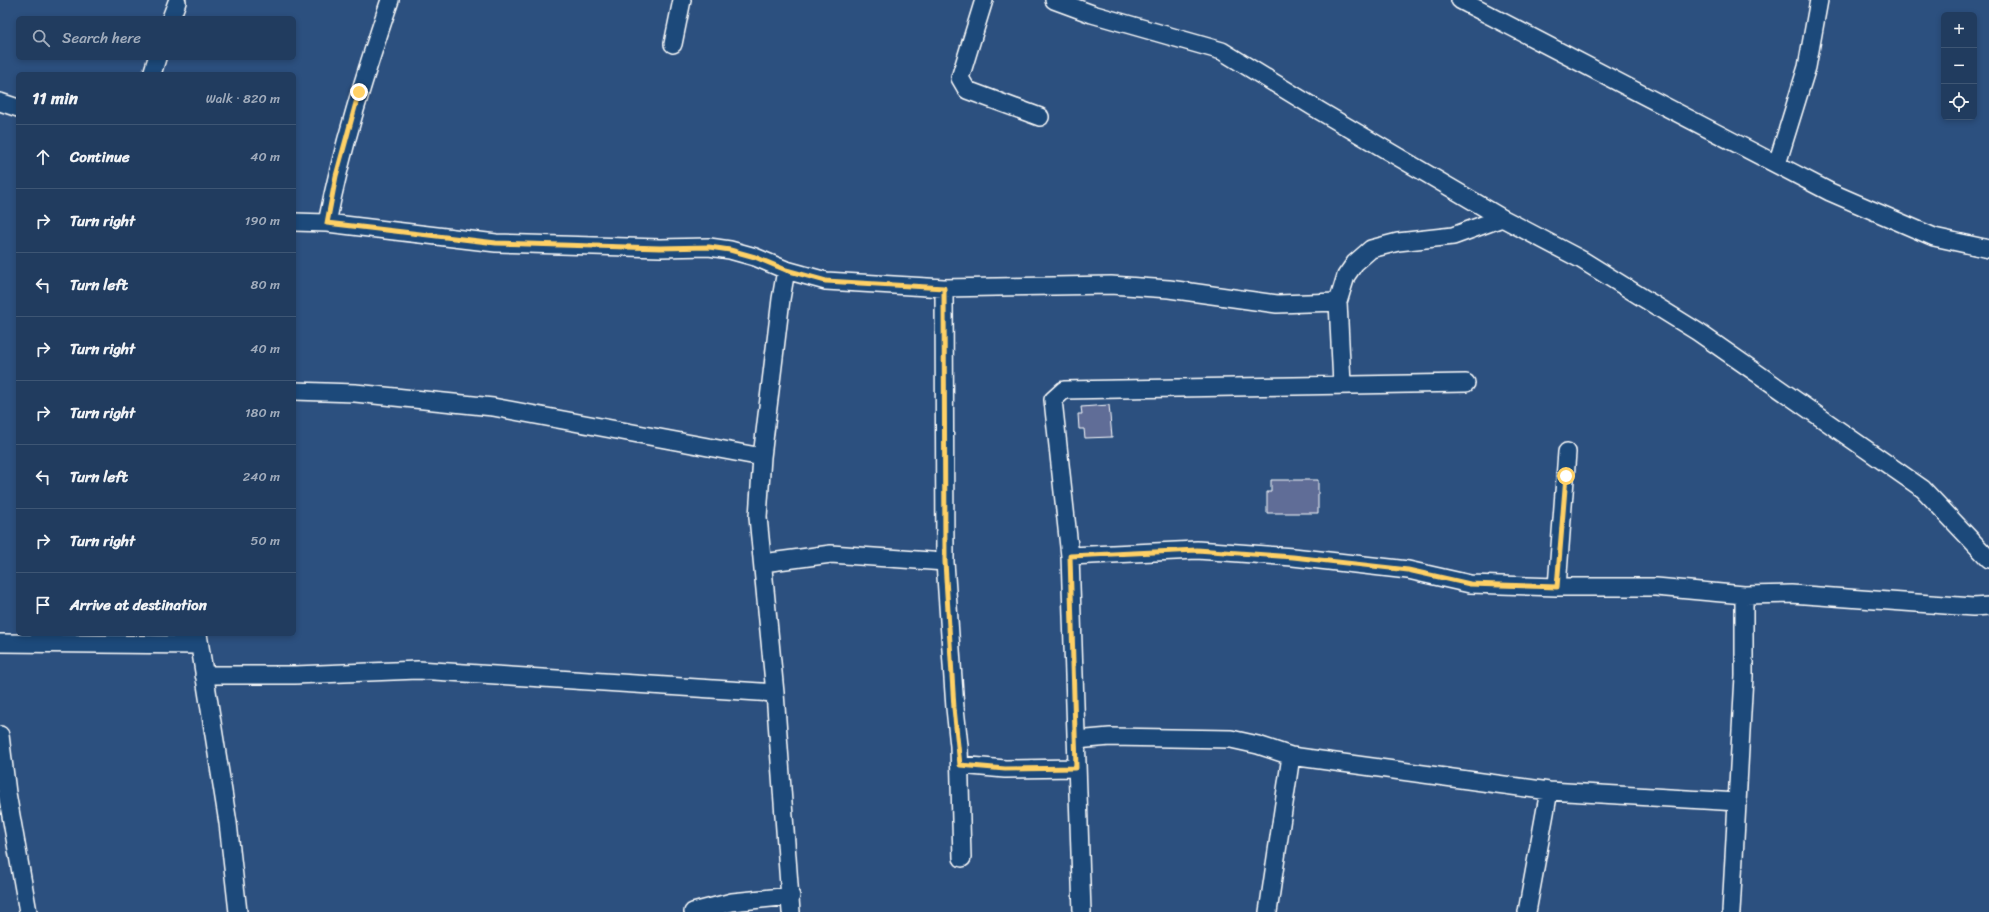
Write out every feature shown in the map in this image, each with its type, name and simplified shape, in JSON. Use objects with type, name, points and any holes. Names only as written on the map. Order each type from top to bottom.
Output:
[{"type":"street","points":[[327,223],[336,176],[359,92],[390,0]]},
{"type":"street","points":[[673,44],[682,0]]},
{"type":"street","points":[[984,0],[960,78],[967,90],[1040,117]]},
{"type":"street","points":[[1054,0],[1092,14],[1222,52],[1502,218],[1582,260],[1698,332],[1923,488],[1989,559]]},
{"type":"street","points":[[1460,0],[1830,192],[1934,237],[1989,249]]},
{"type":"street","points":[[1777,164],[1807,67],[1819,0]]},
{"type":"street","points":[[173,16],[177,2]]},
{"type":"street","points":[[153,72],[156,60]]},
{"type":"street","points":[[0,102],[16,107]]},
{"type":"street","points":[[1342,384],[1338,302],[1346,276],[1355,263],[1371,249],[1398,242],[1453,236],[1502,218]]},
{"type":"street","points":[[296,222],[327,223],[496,243],[660,248],[709,247],[730,250],[755,257],[786,270],[826,281],[944,288],[1111,285],[1168,289],[1277,304],[1338,302]]},
{"type":"street","points":[[693,912],[732,902],[791,904],[775,693],[758,517],[762,457],[781,299],[786,270]]},
{"type":"street","points":[[944,288],[945,562],[954,708],[960,765],[962,858]]},
{"type":"street","points":[[1082,912],[1070,556],[1053,400],[1064,390],[1466,383]]},
{"type":"street","points":[[296,391],[362,394],[493,408],[762,457]]},
{"type":"street","points":[[1557,587],[1567,452]]},
{"type":"street","points":[[1070,556],[1197,550],[1293,557],[1408,570],[1470,584],[1557,587],[1656,587],[1744,595],[1791,594],[1973,607],[1989,606]]},
{"type":"street","points":[[763,563],[831,554],[945,562]]},
{"type":"street","points":[[1731,912],[1744,676],[1744,595]]},
{"type":"street","points":[[0,643],[198,640],[228,823],[238,912]]},
{"type":"street","points":[[204,675],[295,676],[418,670],[775,693]]},
{"type":"street","points":[[0,736],[3,793],[28,912]]},
{"type":"street","points":[[1076,740],[1110,737],[1231,739],[1258,745],[1291,756],[1548,791],[1738,802]]},
{"type":"street","points":[[1268,912],[1291,756]]},
{"type":"street","points":[[960,765],[1005,769],[1076,768]]},
{"type":"street","points":[[1527,912],[1548,791]]},
{"type":"building","points":[[1109,405],[1112,437],[1085,438],[1084,429],[1079,429],[1078,414],[1082,414],[1081,407]]},
{"type":"building","points":[[1271,480],[1318,480],[1318,513],[1267,513],[1267,492],[1271,492]]},
{"type":"route","points":[[359,92],[336,176],[327,223],[496,243],[660,248],[709,247],[730,250],[755,257],[786,270],[826,281],[944,288],[945,562],[954,708],[960,765],[1005,769],[1045,770],[1076,768],[1077,756],[1070,556],[1197,550],[1293,557],[1408,570],[1470,584],[1557,587],[1566,476]]}]
